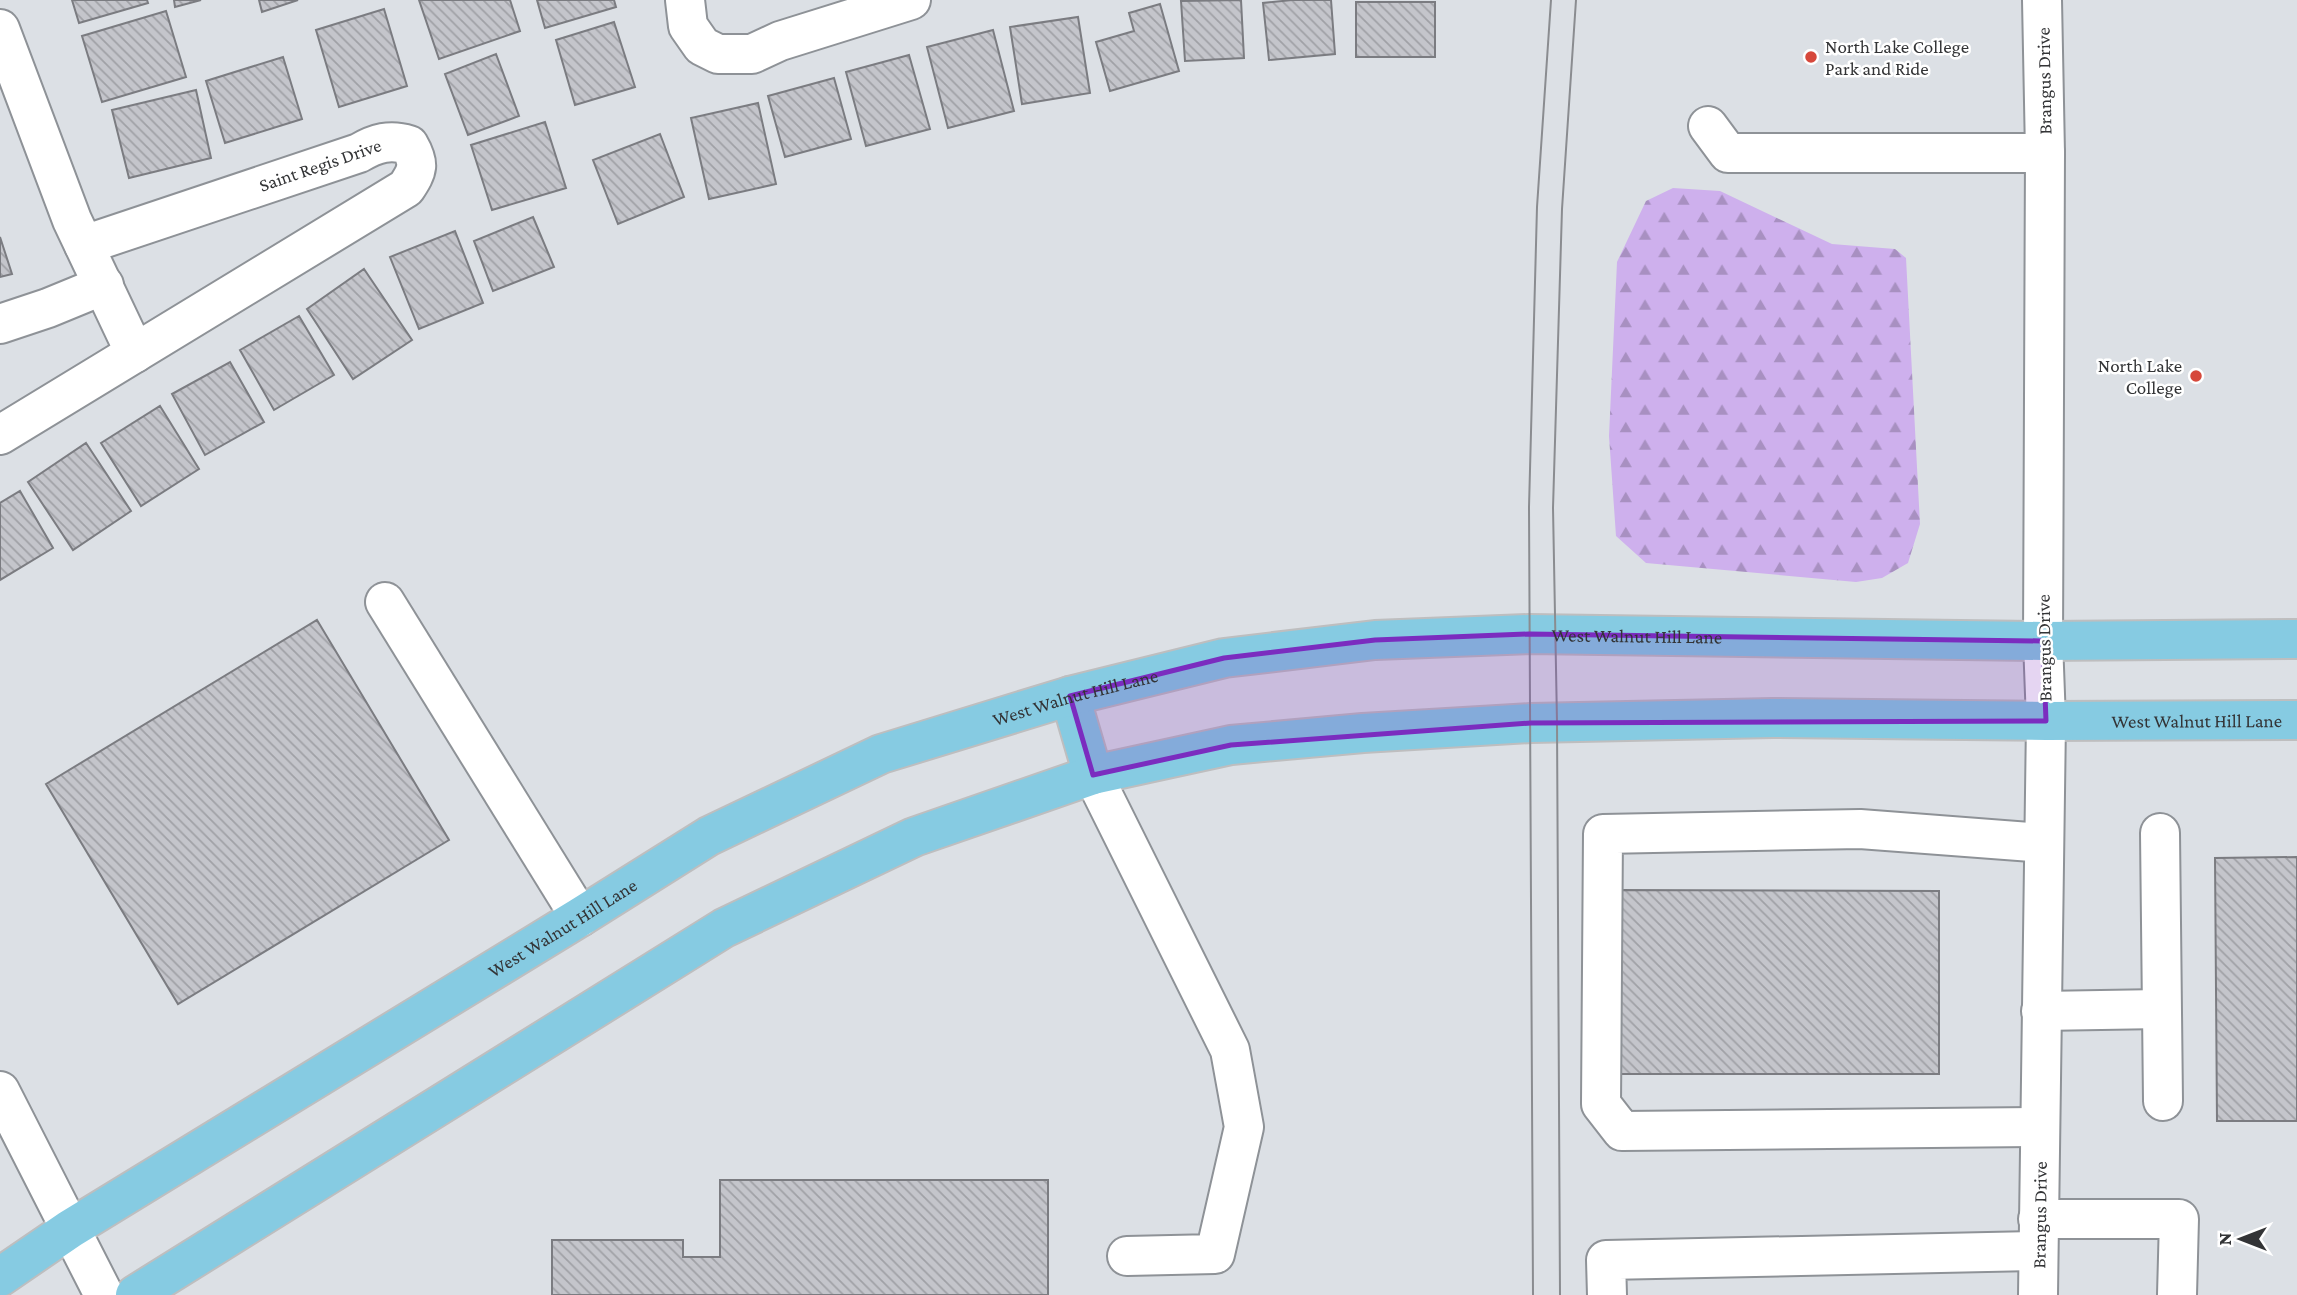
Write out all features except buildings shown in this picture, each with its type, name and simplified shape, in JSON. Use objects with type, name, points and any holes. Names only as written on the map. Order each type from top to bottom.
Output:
[{"type":"main road","name":"West Walnut Hill Lane","points":[[0,1277],[70,1229],[709,836],[881,754],[1070,696],[1224,658],[1375,640],[1555,634],[2043,641],[2297,639]]},
{"type":"main road","points":[[1070,696],[1093,775]]},
{"type":"main road","name":"West Walnut Hill Lane","points":[[135,1295],[724,928],[914,836],[1093,775],[1231,745],[1363,733],[1517,724],[1773,718],[2297,720]]},
{"type":"street","points":[[685,0],[688,26],[702,46],[718,54],[752,54],[780,41],[911,0]]},
{"type":"street","name":"Brangus Drive","points":[[2038,1295],[2046,721],[2043,641],[2045,153],[2042,0]]},
{"type":"street","points":[[0,30],[72,220],[135,353]]},
{"type":"street","points":[[1708,127],[1728,153],[2045,153]]},
{"type":"street","name":"Saint Regis Drive","points":[[0,435],[406,188],[416,172],[415,156],[409,145],[395,141],[374,144],[359,153],[84,245]]},
{"type":"street","points":[[0,324],[104,285]]},
{"type":"street","points":[[385,602],[580,917]]},
{"type":"street","points":[[1093,775],[1230,1050],[1244,1127],[1216,1254],[1127,1256]]},
{"type":"street","points":[[2040,1127],[1622,1131],[1601,1104],[1603,834],[1860,828],[2044,843]]},
{"type":"street","points":[[2160,832],[2163,1101]]},
{"type":"street","points":[[2042,1011],[2161,1009]]},
{"type":"street","points":[[0,1091],[104,1295]]},
{"type":"street","points":[[1606,1295],[1606,1260],[2038,1235],[2179,1219],[2177,1295]]},
{"type":"highlighted area","points":[[1529,634],[2043,641],[2046,721],[1531,723],[1231,745],[1093,775],[1070,696],[1224,658],[1375,640]]},
{"type":"green space","points":[[1673,188],[1720,191],[1832,244],[1895,249],[1906,258],[1920,524],[1908,563],[1882,578],[1856,582],[1646,563],[1616,536],[1609,436],[1617,262],[1646,201]]},
{"type":"tram line","points":[[1533,1295],[1529,507],[1537,207],[1551,0]]},
{"type":"tram line","points":[[1560,1295],[1553,508],[1562,209],[1576,0]]},
{"type":"place","name":"North Lake College Park and Ride","points":[[1811,57]]},
{"type":"place","name":"North Lake College","points":[[2196,376]]}]
